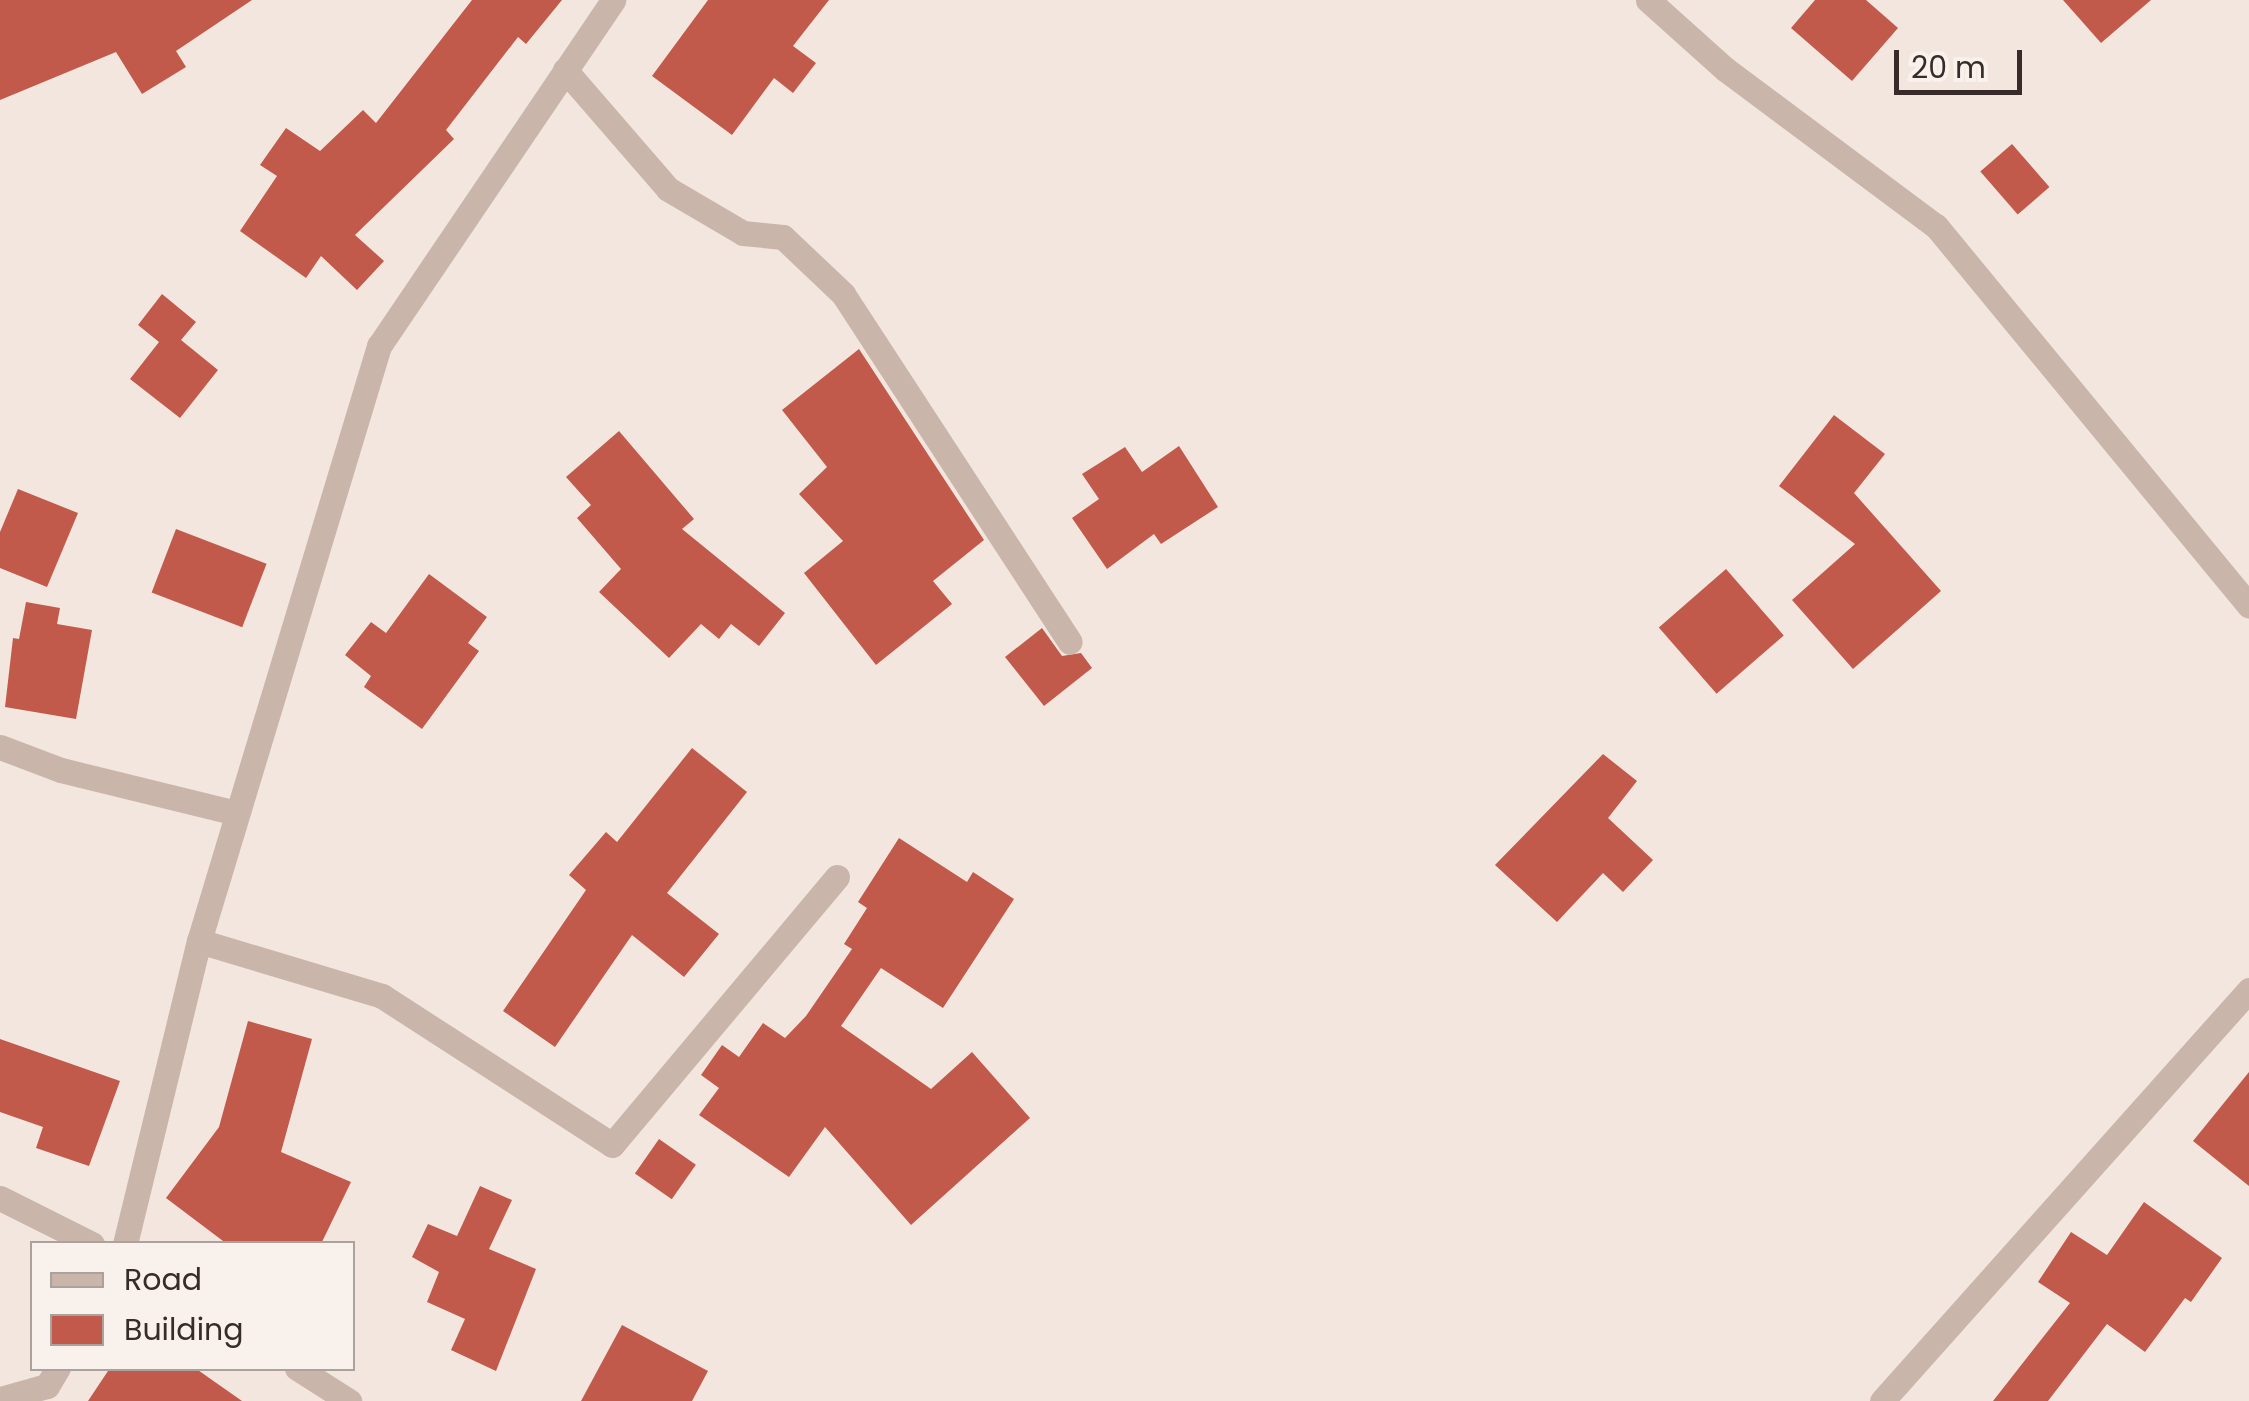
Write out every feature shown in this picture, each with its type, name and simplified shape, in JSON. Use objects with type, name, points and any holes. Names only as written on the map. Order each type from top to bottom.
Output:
[{"type":"street","points":[[126,1241],[199,941],[378,346],[613,0]]},
{"type":"street","points":[[1648,0],[1741,81],[1936,226],[2249,606]]},
{"type":"street","points":[[565,70],[668,189],[743,233],[783,237],[842,294],[1070,642]]},
{"type":"street","points":[[0,748],[61,770],[236,812]]},
{"type":"street","points":[[199,941],[382,996],[612,1145],[837,877]]},
{"type":"street","points":[[1882,1401],[2249,990]]},
{"type":"street","points":[[0,1198],[86,1241]]},
{"type":"street","points":[[0,1399],[47,1386],[56,1371]]},
{"type":"street","points":[[302,1371],[349,1401]]},
{"type":"building","points":[[0,0],[252,0],[176,51],[186,67],[142,94],[116,52],[0,100]]},
{"type":"building","points":[[472,0],[562,0],[526,44],[518,37],[446,130],[454,139],[355,235],[384,261],[357,290],[321,256],[306,278],[240,231],[277,176],[260,165],[286,128],[320,151],[363,110],[376,123]]},
{"type":"building","points":[[708,0],[829,0],[793,46],[816,63],[793,93],[774,78],[732,135],[652,76]]},
{"type":"building","points":[[1815,0],[1866,0],[1898,28],[1852,81],[1791,28]]},
{"type":"building","points":[[2063,0],[2151,0],[2101,43]]},
{"type":"building","points":[[2012,144],[2049,187],[2018,215],[1980,172]]},
{"type":"building","points":[[162,294],[196,322],[181,340],[218,370],[180,418],[130,379],[159,342],[138,325]]},
{"type":"building","points":[[859,349],[984,540],[933,581],[952,604],[876,665],[804,573],[843,541],[799,494],[827,467],[782,410]]},
{"type":"building","points":[[1834,415],[1885,454],[1854,493],[1941,591],[1853,669],[1792,600],[1855,544],[1779,486]]},
{"type":"building","points":[[619,431],[694,519],[682,529],[785,613],[759,646],[731,624],[719,639],[701,624],[669,658],[599,592],[621,569],[577,518],[591,505],[566,477]]},
{"type":"building","points":[[1179,446],[1218,507],[1161,544],[1154,534],[1107,569],[1072,518],[1099,499],[1082,474],[1125,447],[1142,472]]},
{"type":"building","points":[[18,489],[78,513],[47,587],[0,568],[0,532]]},
{"type":"building","points":[[176,529],[267,564],[242,627],[152,592]]},
{"type":"building","points":[[1726,569],[1784,635],[1717,694],[1659,627]]},
{"type":"building","points":[[429,574],[487,617],[468,643],[479,651],[422,729],[364,687],[371,676],[345,655],[371,622],[386,633]]},
{"type":"building","points":[[26,602],[60,608],[57,624],[92,630],[76,719],[5,707],[13,638],[19,639]]},
{"type":"building","points":[[1042,628],[1062,656],[1081,653],[1092,668],[1044,706],[1005,657]]},
{"type":"building","points":[[692,748],[747,792],[667,893],[719,934],[684,977],[632,935],[555,1047],[503,1011],[586,890],[569,875],[606,832],[617,842]]},
{"type":"building","points":[[1603,754],[1637,781],[1608,818],[1653,860],[1623,892],[1603,873],[1557,922],[1495,865]]},
{"type":"building","points":[[899,838],[967,882],[973,872],[1014,899],[943,1008],[881,968],[841,1026],[931,1089],[972,1052],[1030,1118],[911,1225],[825,1127],[789,1177],[699,1115],[719,1088],[701,1075],[722,1045],[739,1057],[763,1023],[785,1038],[806,1016],[852,949],[844,944],[867,908],[858,902]]},
{"type":"building","points":[[248,1021],[312,1039],[281,1152],[351,1182],[322,1241],[223,1241],[166,1198],[219,1127]]},
{"type":"building","points":[[0,1039],[120,1081],[89,1166],[36,1148],[43,1127],[0,1112]]},
{"type":"building","points":[[2249,1072],[2249,1186],[2193,1141]]},
{"type":"building","points":[[659,1139],[696,1165],[672,1199],[635,1173]]},
{"type":"building","points":[[480,1186],[512,1200],[489,1249],[536,1269],[496,1371],[451,1350],[465,1319],[427,1302],[439,1272],[412,1257],[428,1224],[457,1236]]},
{"type":"building","points":[[2144,1202],[2222,1258],[2191,1302],[2185,1298],[2145,1352],[2107,1324],[2048,1401],[1993,1401],[2070,1303],[2038,1282],[2071,1232],[2107,1255]]},
{"type":"building","points":[[622,1325],[708,1371],[692,1401],[581,1401]]},
{"type":"building","points":[[108,1371],[199,1371],[242,1401],[88,1401]]}]
